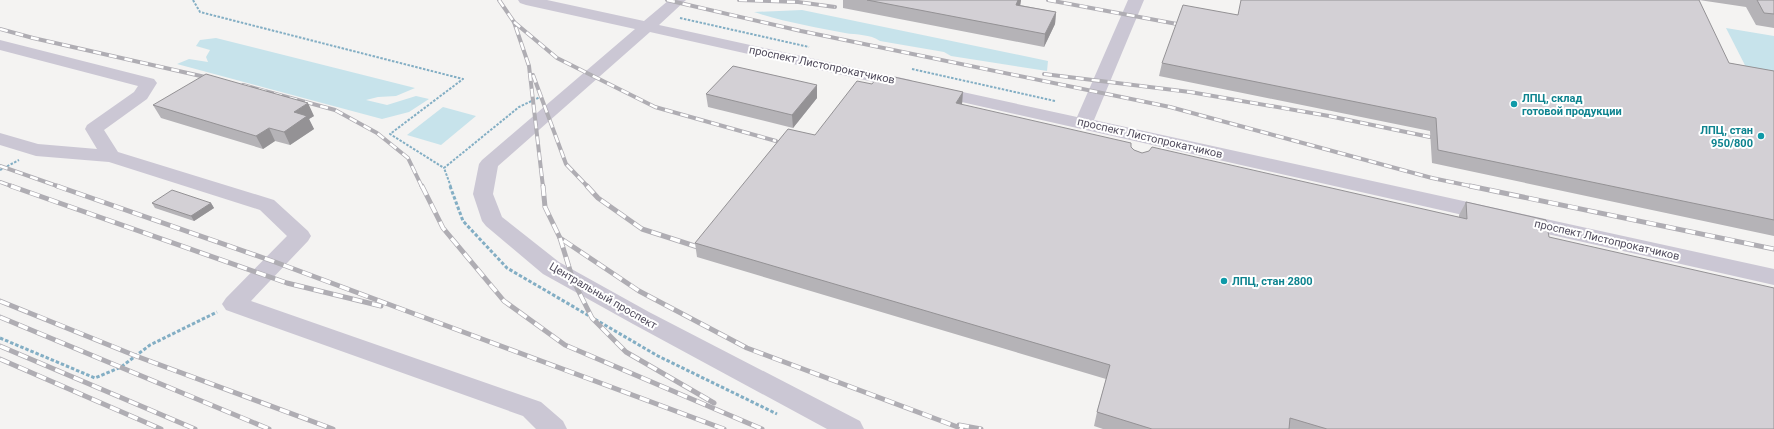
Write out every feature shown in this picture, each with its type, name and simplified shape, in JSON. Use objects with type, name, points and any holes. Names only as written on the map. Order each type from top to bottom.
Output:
[{"type":"street","name":"проспект Листопрокатчиков","points":[[526,0],[1084,123],[1144,144],[1774,277]]},
{"type":"street","name":"Центральный проспект","points":[[678,0],[489,164],[483,194],[494,221],[551,268],[641,318],[851,429]]},
{"type":"street","points":[[1084,123],[1136,0]]},
{"type":"street","points":[[0,45],[148,84],[141,95],[94,129],[111,156]]},
{"type":"street","points":[[0,139],[36,150],[111,156],[267,205],[300,236],[234,304],[532,409],[554,429]]},
{"type":"path","points":[[193,0],[200,12],[463,79],[390,134],[444,168]]},
{"type":"path","points":[[0,338],[95,378],[121,367],[150,345],[234,304]]},
{"type":"shaded area","points":[[802,10],[1048,61],[1047,71],[951,56],[944,52],[880,41],[868,36],[799,24],[754,12]]},
{"type":"shaded area","points":[[1726,28],[1774,36],[1774,79],[1750,75]]},
{"type":"shaded area","points":[[216,38],[415,88],[396,96],[378,97],[366,100],[387,105],[416,96],[429,99],[409,112],[382,119],[177,64],[189,59],[208,62],[206,57],[210,50],[196,46],[200,40]]},
{"type":"shaded area","points":[[443,107],[476,116],[441,145],[407,135]]},
{"type":"building","points":[[867,0],[1018,0],[1016,5],[1056,12],[1045,34]]},
{"type":"building","name":"ЛПЦ, склад готовой продукции","points":[[1241,0],[1699,0],[1729,63],[1774,71],[1774,220],[1438,150],[1436,118],[1162,63],[1183,5],[1238,15]]},
{"type":"building","points":[[1757,0],[1774,0],[1774,14],[1764,13]]},
{"type":"building","points":[[733,66],[817,85],[792,115],[706,94]]},
{"type":"building","points":[[206,74],[308,103],[294,112],[307,116],[284,132],[269,128],[256,136],[153,105]]},
{"type":"building","name":"ЛПЦ, стан 2800","points":[[880,74],[963,92],[956,103],[1131,143],[1131,147],[1134,150],[1142,153],[1149,151],[1152,147],[1467,219],[1466,202],[1546,220],[1549,237],[1774,288],[1774,429],[1327,429],[1290,418],[1289,429],[1152,429],[1097,412],[1110,365],[695,243],[788,129],[815,135],[857,81],[872,84]]},
{"type":"building","points":[[172,190],[211,203],[191,216],[152,203]]},
{"type":"railway","points":[[499,0],[514,22]]},
{"type":"railway","points":[[667,0],[801,31],[1170,107],[1432,178],[1475,187]]},
{"type":"railway","points":[[739,0],[798,2],[835,7]]},
{"type":"railway","points":[[1048,0],[1177,24]]},
{"type":"railway","points":[[514,22],[557,58],[655,107],[776,141]]},
{"type":"railway","points":[[514,22],[529,66],[543,187]]},
{"type":"railway","points":[[0,29],[33,38],[214,79]]},
{"type":"railway","points":[[1044,74],[1190,92],[1329,116],[1430,137]]},
{"type":"railway","points":[[533,75],[566,164],[588,187]]},
{"type":"railway","points":[[243,85],[335,110],[377,133],[408,158],[422,187]]},
{"type":"railway","points":[[0,166],[60,187]]},
{"type":"railway","points":[[0,182],[14,187]]},
{"type":"railway","points":[[11,186],[287,283],[381,306]]},
{"type":"railway","points":[[57,186],[275,262],[724,429]]},
{"type":"railway","points":[[422,186],[443,228],[504,301],[565,345],[762,429]]},
{"type":"railway","points":[[543,186],[545,207],[560,238]]},
{"type":"railway","points":[[587,186],[598,198],[642,229],[704,249]]},
{"type":"railway","points":[[1470,186],[1774,249]]},
{"type":"railway","points":[[560,238],[639,291],[747,348],[963,429]]},
{"type":"railway","points":[[560,238],[573,280],[592,318],[626,352],[714,403]]},
{"type":"railway","points":[[0,301],[136,356],[333,429]]},
{"type":"railway","points":[[0,317],[269,429]]},
{"type":"railway","points":[[0,346],[195,429]]},
{"type":"railway","points":[[0,359],[161,429]]},
{"type":"railway","points":[[959,425],[981,429]]},
{"type":"place","name":"ЛПЦ, склад готовой продукции","points":[[1514,104]]},
{"type":"place","name":"ЛПЦ, стан 950/800","points":[[1761,136]]},
{"type":"place","name":"ЛПЦ, стан 2800","points":[[1224,281]]}]
